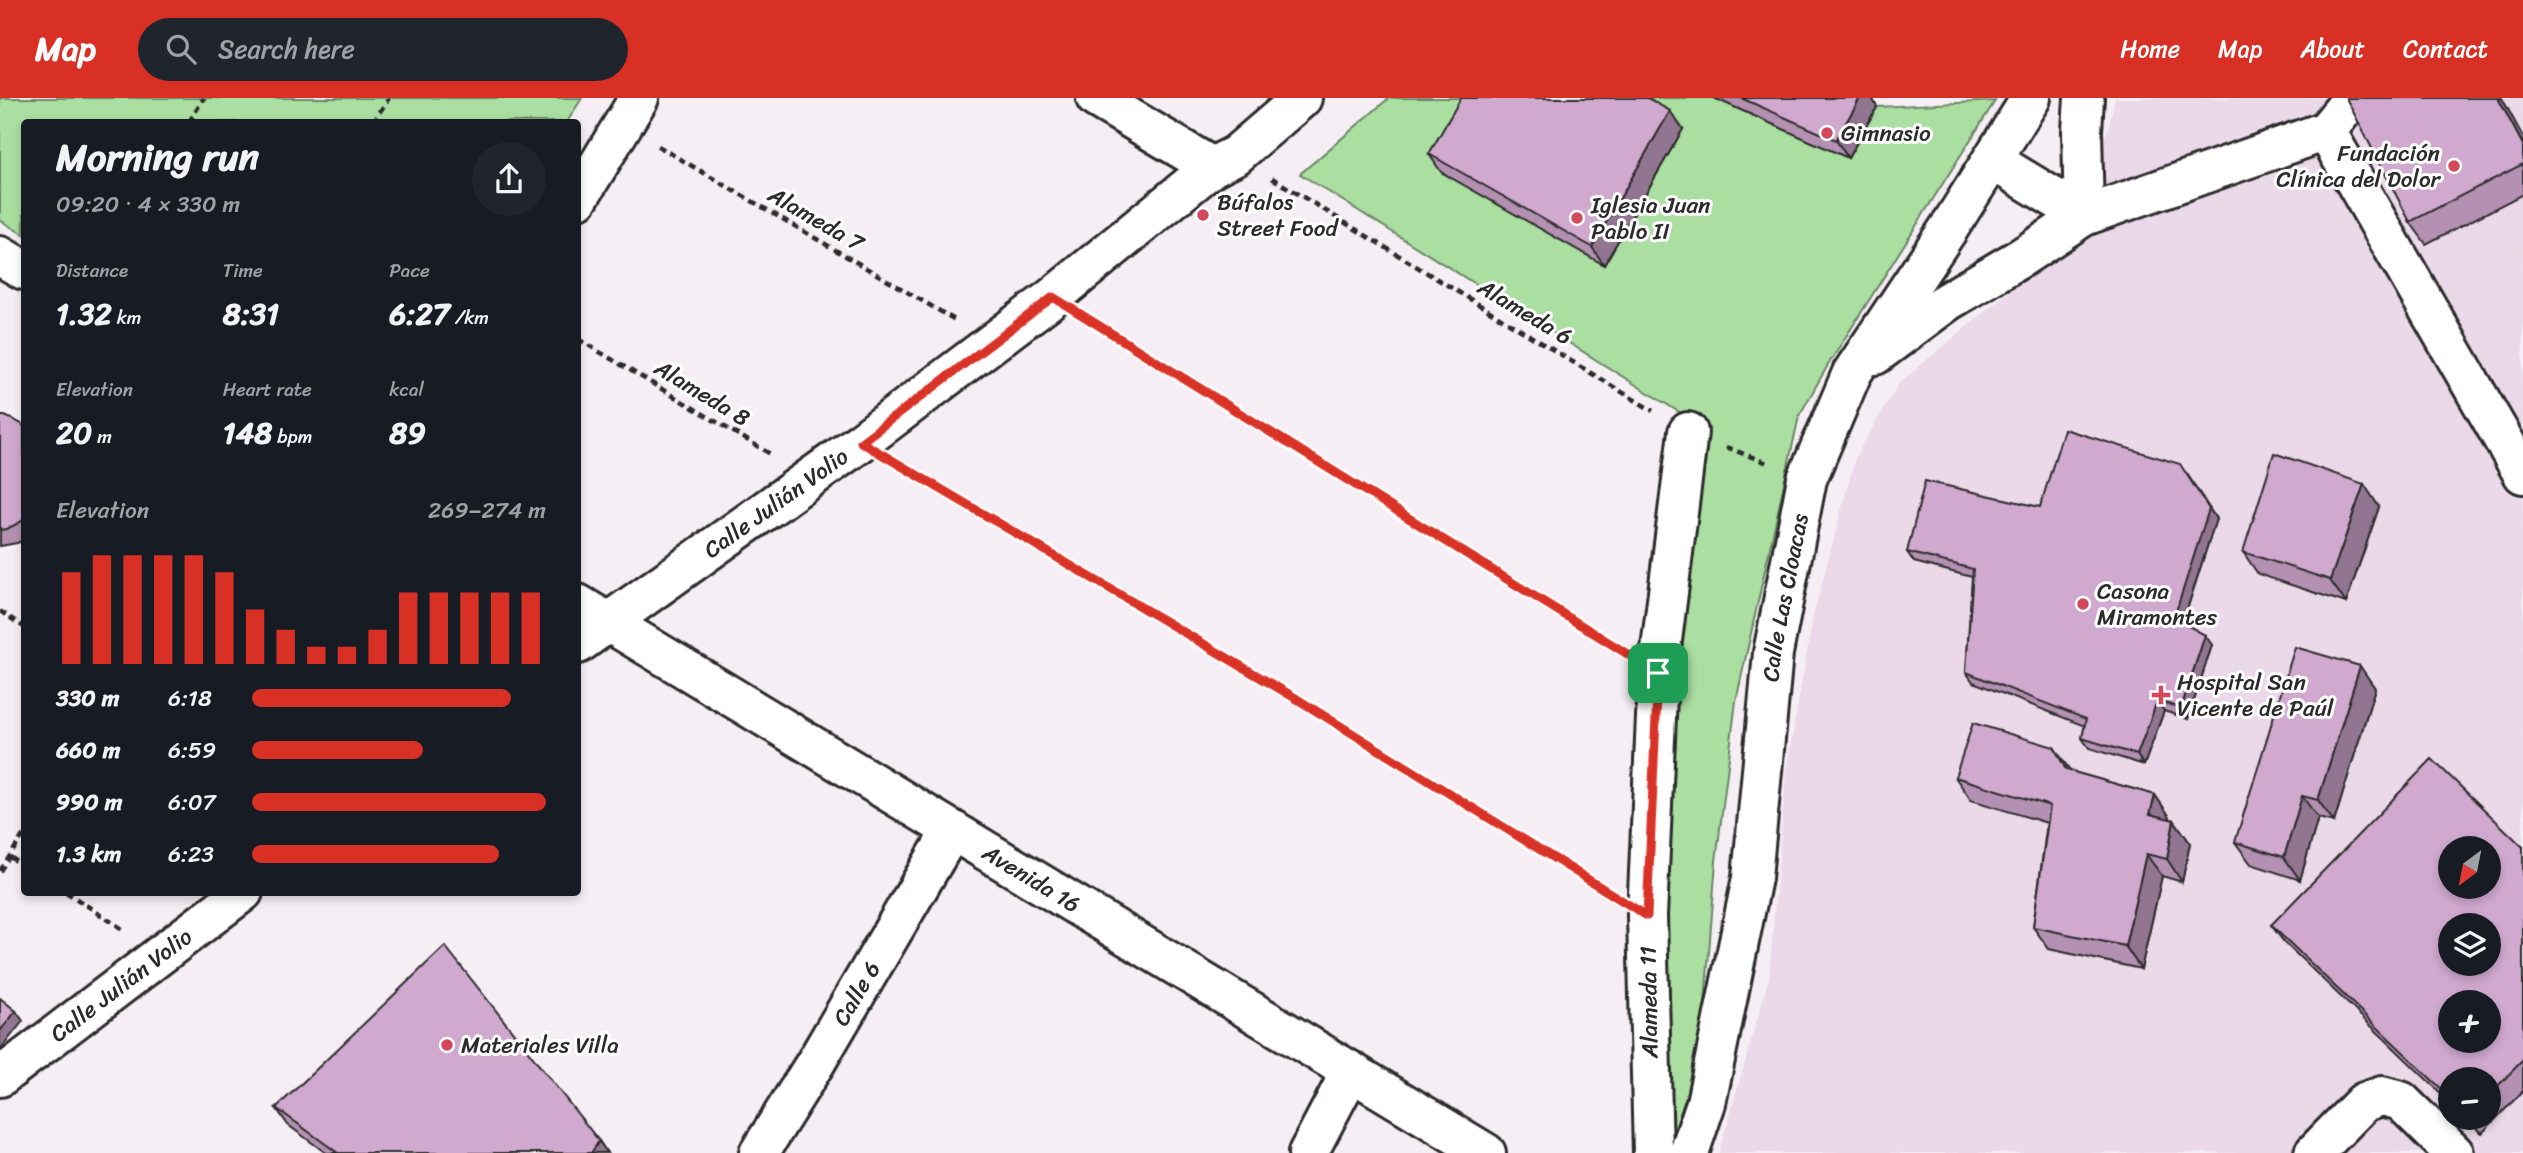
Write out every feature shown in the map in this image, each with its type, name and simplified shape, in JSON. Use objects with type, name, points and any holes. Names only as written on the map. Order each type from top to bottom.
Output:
[{"type":"street","points":[[1096,98],[1224,161]]},
{"type":"street","name":"Calle Julián Volio","points":[[588,624],[861,442],[1053,297],[1302,98]]},
{"type":"street","name":"Calle Las Cloacas","points":[[1689,1153],[1706,1103],[1752,878],[1773,653],[1807,479],[1852,373],[2031,98]]},
{"type":"street","points":[[2084,98],[2084,216]]},
{"type":"street","points":[[1852,373],[1948,301],[2084,216],[2326,131],[2353,98]]},
{"type":"street","points":[[581,195],[631,112]]},
{"type":"street","points":[[2326,131],[2523,474]]},
{"type":"street","points":[[1992,160],[2084,216]]},
{"type":"street","points":[[0,256],[21,268]]},
{"type":"street","name":"Alameda 11","points":[[1653,1153],[1647,916],[1658,673],[1688,432]]},
{"type":"street","name":"Avenida 16","points":[[588,624],[952,830],[1486,1153]]},
{"type":"street","name":"Calle 6","points":[[759,1153],[816,1062],[952,830]]},
{"type":"street","name":"Calle Julián Volio","points":[[0,1077],[238,896]]},
{"type":"street","points":[[1308,1153],[1351,1071]]},
{"type":"street","points":[[2314,1153],[2364,1102],[2382,1096],[2401,1101],[2454,1153]]},
{"type":"path","points":[[191,119],[204,98]]},
{"type":"path","points":[[375,119],[389,98]]},
{"type":"path","name":"Alameda 7","points":[[631,112],[992,342]]},
{"type":"path","name":"Alameda 6","points":[[1224,161],[1688,432],[1807,479]]},
{"type":"path","points":[[1053,297],[1658,673]]},
{"type":"path","name":"Alameda 8","points":[[581,341],[809,476]]},
{"type":"path","points":[[861,442],[1297,699],[1647,916]]},
{"type":"path","points":[[0,611],[21,625]]},
{"type":"path","points":[[0,871],[21,839]]},
{"type":"path","points":[[10,857],[21,864]]},
{"type":"path","points":[[72,896],[163,955]]},
{"type":"shaded area","name":"Hospital San Vicente de Paúl","points":[[2115,98],[2523,98],[2523,1153],[1719,1153],[1769,978],[1786,772],[1813,617],[1855,458],[1899,383],[2028,276],[2061,228],[2108,129]]},
{"type":"green space","points":[[0,98],[582,98],[569,119],[21,119],[21,233],[0,220]]},
{"type":"green space","points":[[1389,98],[1714,98],[1848,158],[1877,107],[1995,101],[1828,365],[1799,416],[1736,701],[1716,861],[1704,1016],[1674,1153],[1661,1044],[1667,664],[1698,424],[1300,174]]},
{"type":"building","name":"Iglesia Juan Pablo II","points":[[1461,98],[1647,98],[1670,111],[1592,247],[1429,154]]},
{"type":"building","points":[[1741,98],[1860,98],[1836,140]]},
{"type":"building","name":"Fundación Clínica del Dolor","points":[[2346,98],[2498,98],[2523,145],[2523,164],[2410,222]]},
{"type":"building","points":[[0,416],[5,416],[21,424],[21,522],[0,530]]},
{"type":"building","name":"Casona Miramontes","points":[[2064,429],[2180,464],[2209,509],[2174,618],[2205,635],[2181,708],[2157,701],[2137,755],[2082,738],[2086,719],[1966,672],[1973,569],[1907,552],[1925,481],[2040,507]]},
{"type":"building","points":[[2274,453],[2364,484],[2330,580],[2243,552]]},
{"type":"building","points":[[2295,647],[2360,666],[2318,800],[2302,796],[2284,857],[2235,842]]},
{"type":"building","points":[[1973,723],[2054,747],[2066,770],[2155,795],[2150,814],[2174,820],[2167,859],[2146,854],[2125,946],[2033,927],[2050,806],[1955,777]]},
{"type":"building","points":[[2432,759],[2523,847],[2523,1060],[2501,1083],[2501,1067],[2438,1067],[2438,1085],[2271,925]]},
{"type":"building","name":"Materiales Villa","points":[[445,946],[599,1141],[591,1153],[338,1153],[276,1108]]},
{"type":"building","points":[[0,998],[16,1011],[0,1031]]},
{"type":"place","name":"Gimnasio","points":[[1827,133]]},
{"type":"place","name":"Fundación Clínica del Dolor","points":[[2454,166]]},
{"type":"place","name":"Búfalos Street Food","points":[[1203,215]]},
{"type":"place","name":"Iglesia Juan Pablo II","points":[[1577,218]]},
{"type":"place","name":"Casona Miramontes","points":[[2083,604]]},
{"type":"place","name":"Hospital San Vicente de Paúl","points":[[2161,695]]},
{"type":"place","name":"Materiales Villa","points":[[447,1045]]},
{"type":"route","points":[[1053,297],[1658,673],[1647,916],[1297,699],[861,442],[1053,297]]}]
